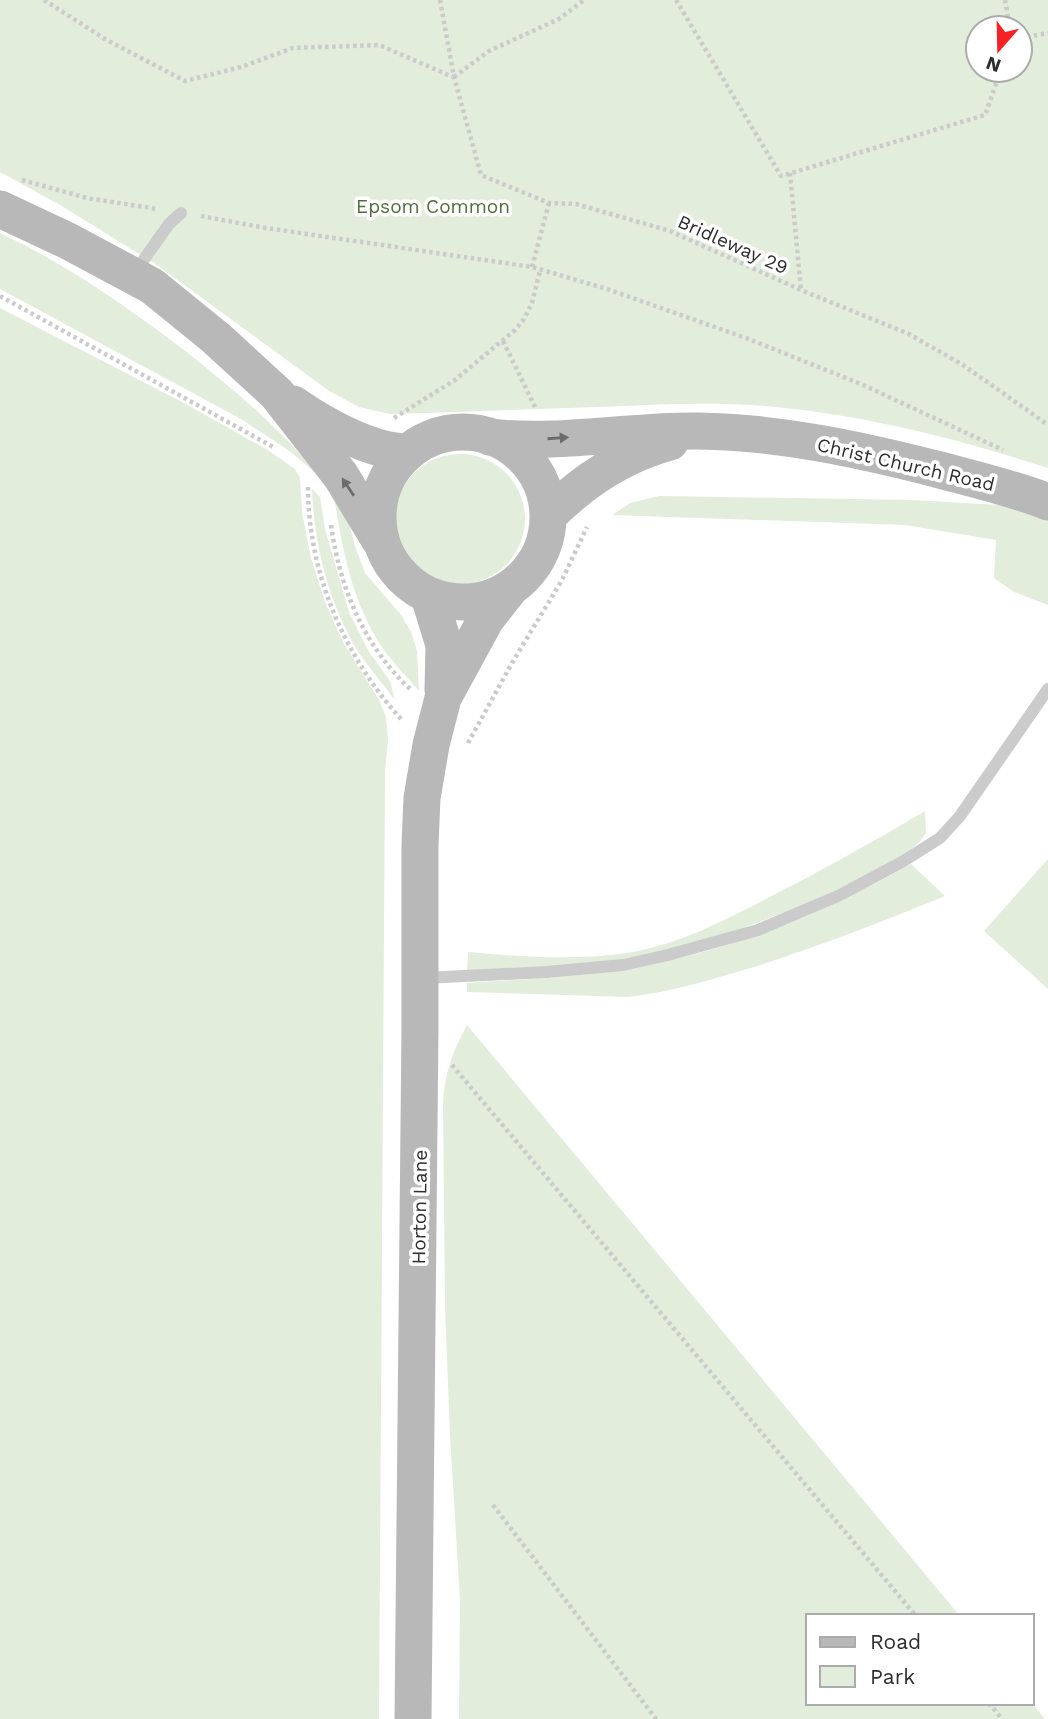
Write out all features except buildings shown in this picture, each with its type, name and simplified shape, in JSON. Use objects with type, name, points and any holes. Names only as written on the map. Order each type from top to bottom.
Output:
[{"type":"main road","points":[[6,193],[68,241],[152,286],[216,338],[277,394],[341,476],[390,562],[401,576],[429,596],[449,602],[489,599],[508,590],[524,577],[545,543],[549,516],[543,487],[530,465],[512,448],[490,437],[478,433],[448,433],[425,441],[408,452],[390,472],[381,493],[378,520],[383,546]]},
{"type":"main road","points":[[277,394],[358,439],[391,451],[408,452]]},
{"type":"main road","name":"Christ Church Road","points":[[490,437],[531,440],[689,431],[762,436],[889,457],[1020,491],[1048,502]]},
{"type":"main road","name":"Christ Church Road","points":[[549,516],[590,480],[639,452],[691,438],[762,436]]},
{"type":"main road","name":"Horton Lane","points":[[413,1719],[421,1027],[420,822],[425,776],[443,698],[452,677],[486,619],[508,590]]},
{"type":"main road","name":"Horton Lane","points":[[429,596],[444,645],[443,698]]},
{"type":"lane","points":[[132,276],[169,224],[181,213]]},
{"type":"lane","points":[[420,978],[547,972],[623,965],[758,930],[840,895],[940,838],[960,816],[1048,689]]},
{"type":"path","points":[[44,0],[105,38],[185,81],[241,68],[293,48],[379,45],[454,77]]},
{"type":"path","points":[[440,0],[454,77]]},
{"type":"path","points":[[454,77],[489,51],[559,19],[584,0]]},
{"type":"path","points":[[676,0],[781,176],[985,115],[996,84]]},
{"type":"path","name":"Bridleway 29","points":[[454,77],[481,176],[549,203],[576,204],[670,230],[801,290],[909,334],[963,365],[1048,425]]},
{"type":"path","points":[[790,173],[801,290]]},
{"type":"path","points":[[6,193],[87,198],[266,228],[532,267],[607,289],[746,338],[861,384],[1014,455]]},
{"type":"path","points":[[532,267],[549,203]]},
{"type":"path","points":[[0,296],[283,453]]},
{"type":"path","points":[[311,481],[308,501],[313,544],[335,616],[359,662],[403,721]]},
{"type":"path","points":[[464,750],[562,580],[589,521]]},
{"type":"path","points":[[421,1027],[914,1614]]},
{"type":"path","points":[[493,1505],[656,1719]]},
{"type":"path","points":[[991,1705],[1002,1719]]},
{"type":"green space","name":"Epsom Common","points":[[0,0],[1048,0],[1048,468],[902,427],[790,408],[675,404],[390,414],[359,407],[329,391],[157,265],[60,205],[0,172]]},
{"type":"green space","points":[[0,233],[95,287],[184,350],[270,423],[316,473],[288,450],[241,419],[0,289]]},
{"type":"green space","points":[[0,308],[184,403],[266,449],[295,469],[300,478],[302,512],[311,558],[325,602],[343,642],[379,700],[386,717],[388,741],[385,771],[379,1719],[0,1719]]},
{"type":"green space","points":[[460,454],[485,459],[506,473],[520,494],[525,519],[520,544],[506,565],[485,579],[460,584],[435,579],[414,565],[400,544],[395,519],[400,494],[414,473],[435,459]]},
{"type":"green space","points":[[312,489],[320,497],[325,529],[349,612],[369,652],[390,681],[395,700],[359,653],[331,595],[316,532]]},
{"type":"green space","points":[[659,496],[913,500],[1015,506],[1048,512],[1048,605],[1014,592],[994,578],[996,540],[905,525],[612,515],[630,503]]},
{"type":"green space","points":[[334,497],[348,520],[365,573],[402,616],[411,632],[417,651],[419,691],[384,650],[356,596],[345,557]]},
{"type":"green space","points":[[925,811],[926,833],[901,857],[819,898],[734,931],[675,949],[615,961],[467,971],[468,952],[529,957],[612,955],[683,938],[844,858]]},
{"type":"green space","points":[[1048,859],[1048,989],[984,931]]},
{"type":"green space","points":[[911,864],[945,896],[826,942],[723,976],[628,997],[467,992],[467,983],[589,974],[632,968],[715,949],[795,920],[873,885]]},
{"type":"green space","points":[[467,1025],[958,1614],[806,1614],[806,1705],[1034,1705],[1045,1719],[459,1719],[460,1600],[445,1307],[443,1104],[445,1083],[457,1044]]}]
